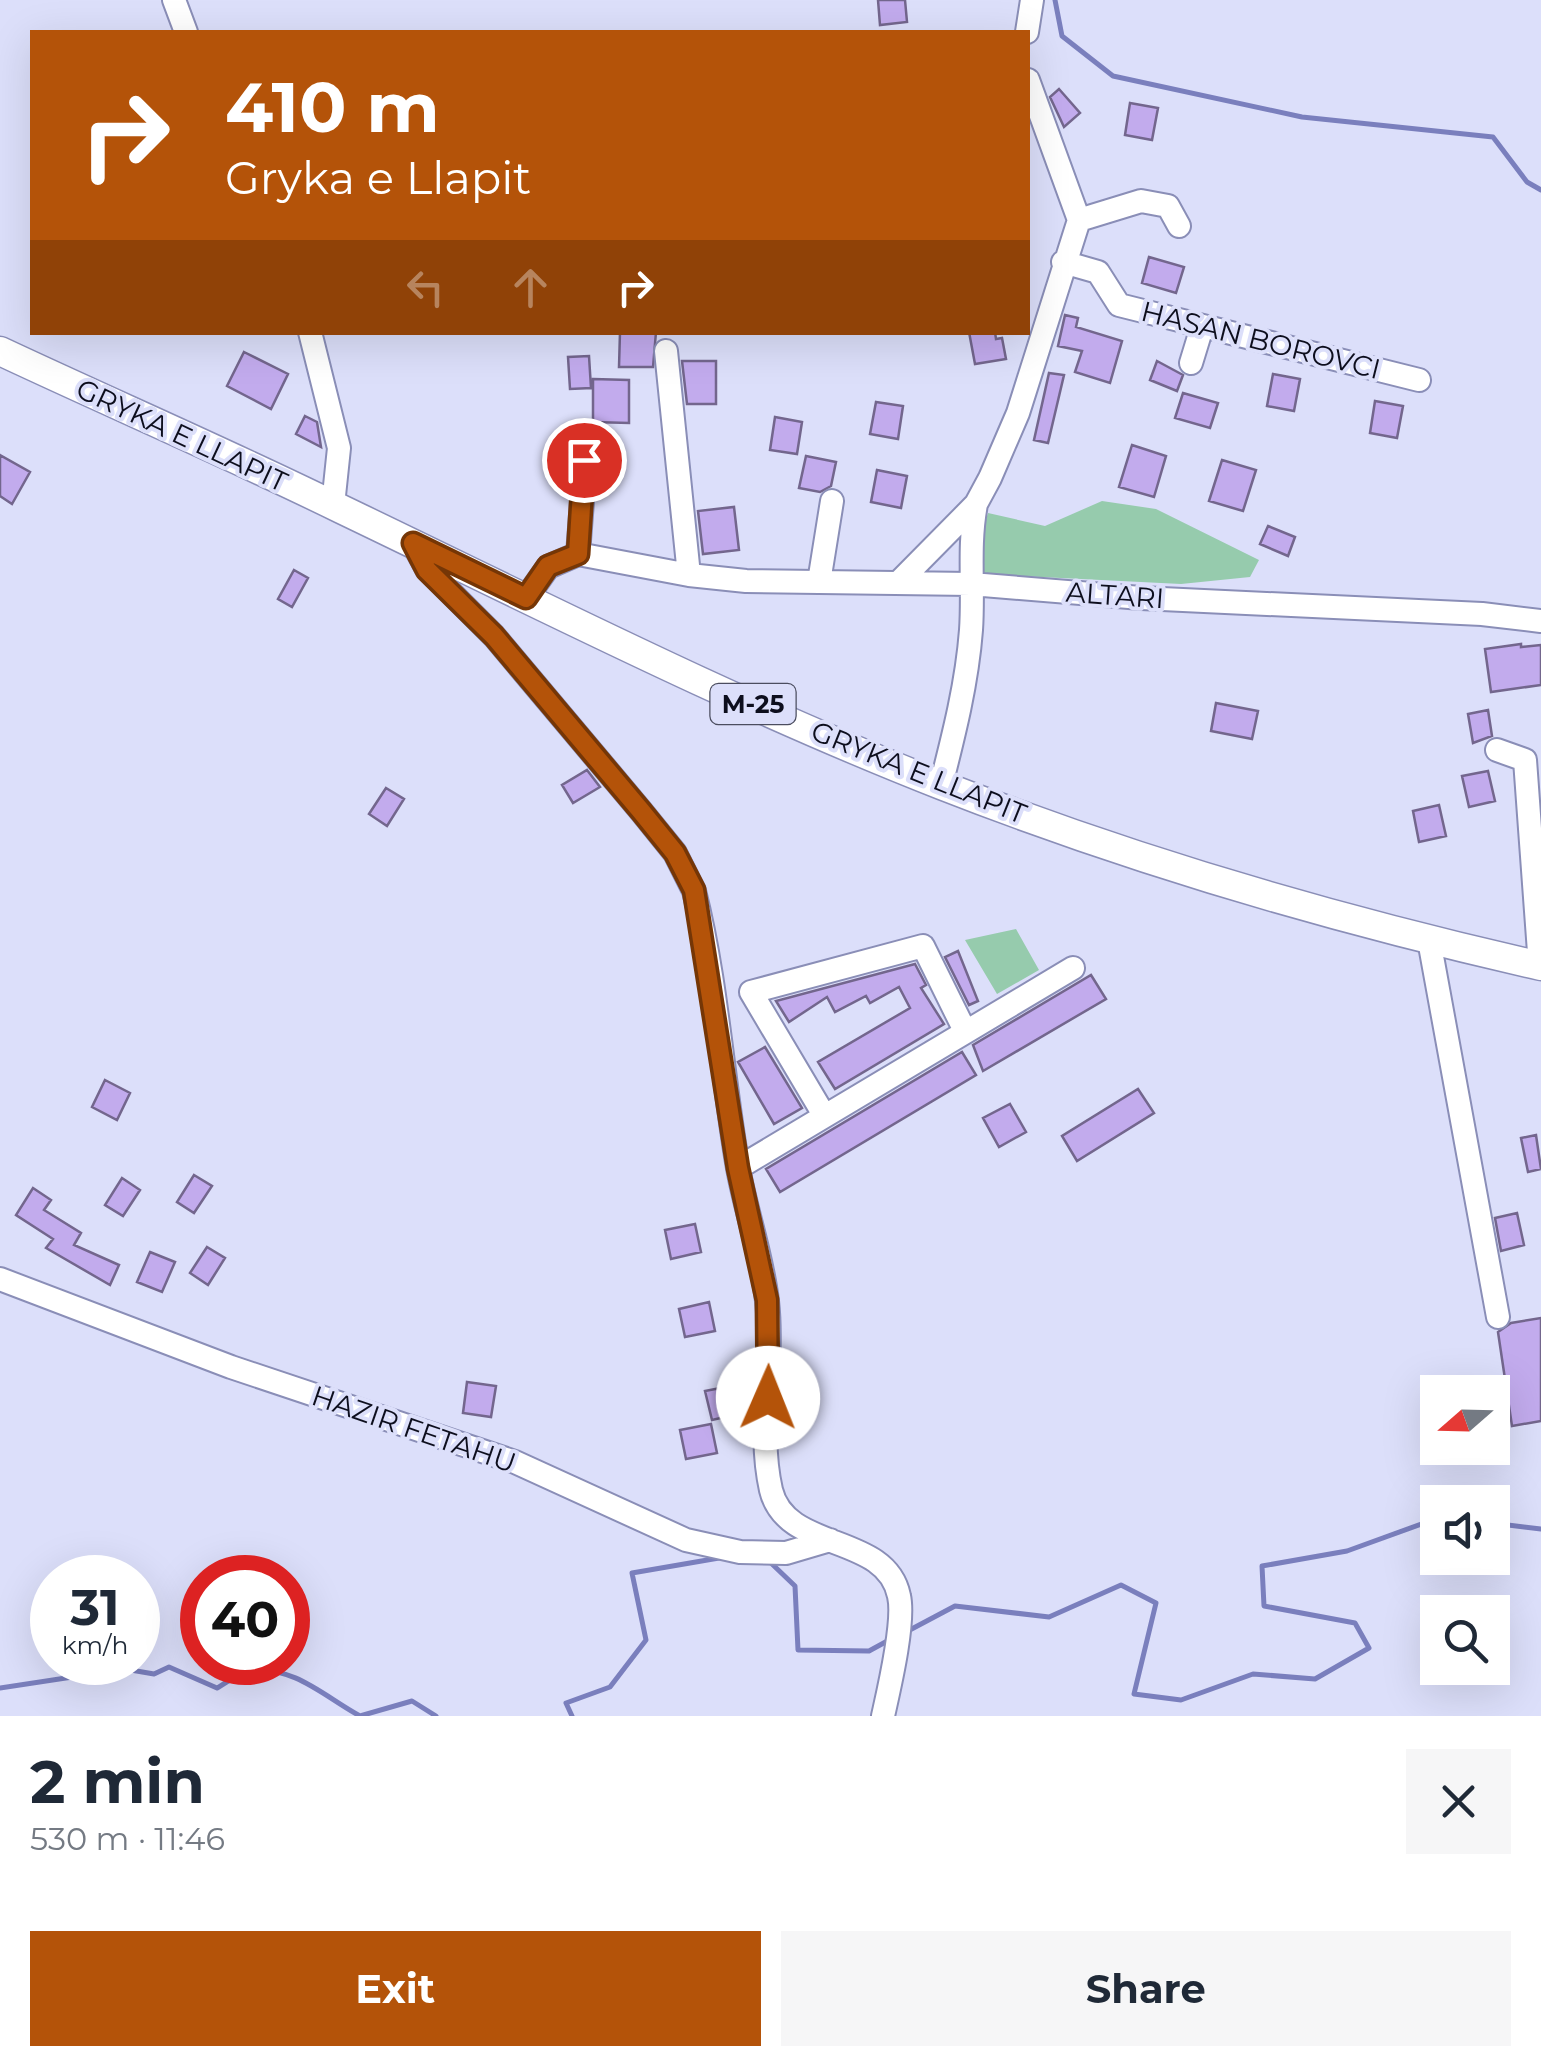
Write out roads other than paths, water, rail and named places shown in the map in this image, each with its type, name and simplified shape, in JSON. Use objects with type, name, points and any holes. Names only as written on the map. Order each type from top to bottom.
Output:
[{"type":"main road","name":"GRYKA E LLAPIT","points":[[0,351],[748,702],[941,785],[1112,846],[1429,940],[1540,966]]},
{"type":"street","points":[[174,0],[185,30]]},
{"type":"street","points":[[1027,30],[1032,0]]},
{"type":"street","points":[[941,785],[968,659],[969,553],[976,504],[1018,412],[1079,220],[1030,85]]},
{"type":"street","points":[[1079,220],[1141,200],[1168,206],[1179,226]]},
{"type":"street","name":"HASAN BOROVCI","points":[[1063,262],[1094,269],[1119,305],[1419,380]]},
{"type":"street","points":[[1192,363],[1202,327]]},
{"type":"street","points":[[311,335],[340,448],[333,505]]},
{"type":"street","points":[[666,351],[689,575]]},
{"type":"street","points":[[526,598],[548,566],[578,554],[587,436]]},
{"type":"street","points":[[819,582],[832,500]]},
{"type":"street","points":[[900,581],[976,504]]},
{"type":"street","points":[[413,543],[427,570],[542,691],[684,869],[700,914],[738,1168],[767,1300],[766,1438],[772,1493],[779,1509],[793,1523],[876,1562],[890,1576],[900,1598],[899,1621],[883,1716]]},
{"type":"street","name":"ALTARI","points":[[578,554],[689,575],[971,584],[1141,598],[1482,614],[1541,621]]},
{"type":"street","name":"GRYKA E LLAPIT","points":[[1497,750],[1525,760],[1540,966]]},
{"type":"street","points":[[1429,940],[1498,1317]]},
{"type":"street","points":[[824,1116],[751,992],[923,946],[965,1031]]},
{"type":"street","points":[[738,1168],[1073,968]]},
{"type":"street","name":"HAZIR FETAHU","points":[[0,1279],[231,1367],[514,1462],[686,1540],[740,1552],[786,1552],[830,1540]]},
{"type":"waterway","points":[[1055,0],[1062,36],[1113,76],[1302,117],[1493,137],[1527,182],[1541,190]]},
{"type":"waterway","points":[[906,1632],[955,1606],[1049,1617],[1121,1585],[1156,1603],[1134,1694],[1181,1700],[1253,1674],[1315,1679],[1369,1648],[1355,1623],[1264,1606],[1262,1566],[1347,1551],[1420,1525]]},
{"type":"waterway","points":[[1510,1525],[1541,1529]]},
{"type":"waterway","points":[[572,1716],[566,1703],[610,1687],[646,1640],[632,1573],[719,1558]]},
{"type":"waterway","points":[[771,1563],[795,1586],[798,1650],[869,1651],[891,1639]]},
{"type":"waterway","points":[[0,1688],[125,1669],[154,1674],[169,1667],[217,1688],[244,1673],[268,1671],[309,1684],[360,1716],[412,1701],[436,1716]]}]
